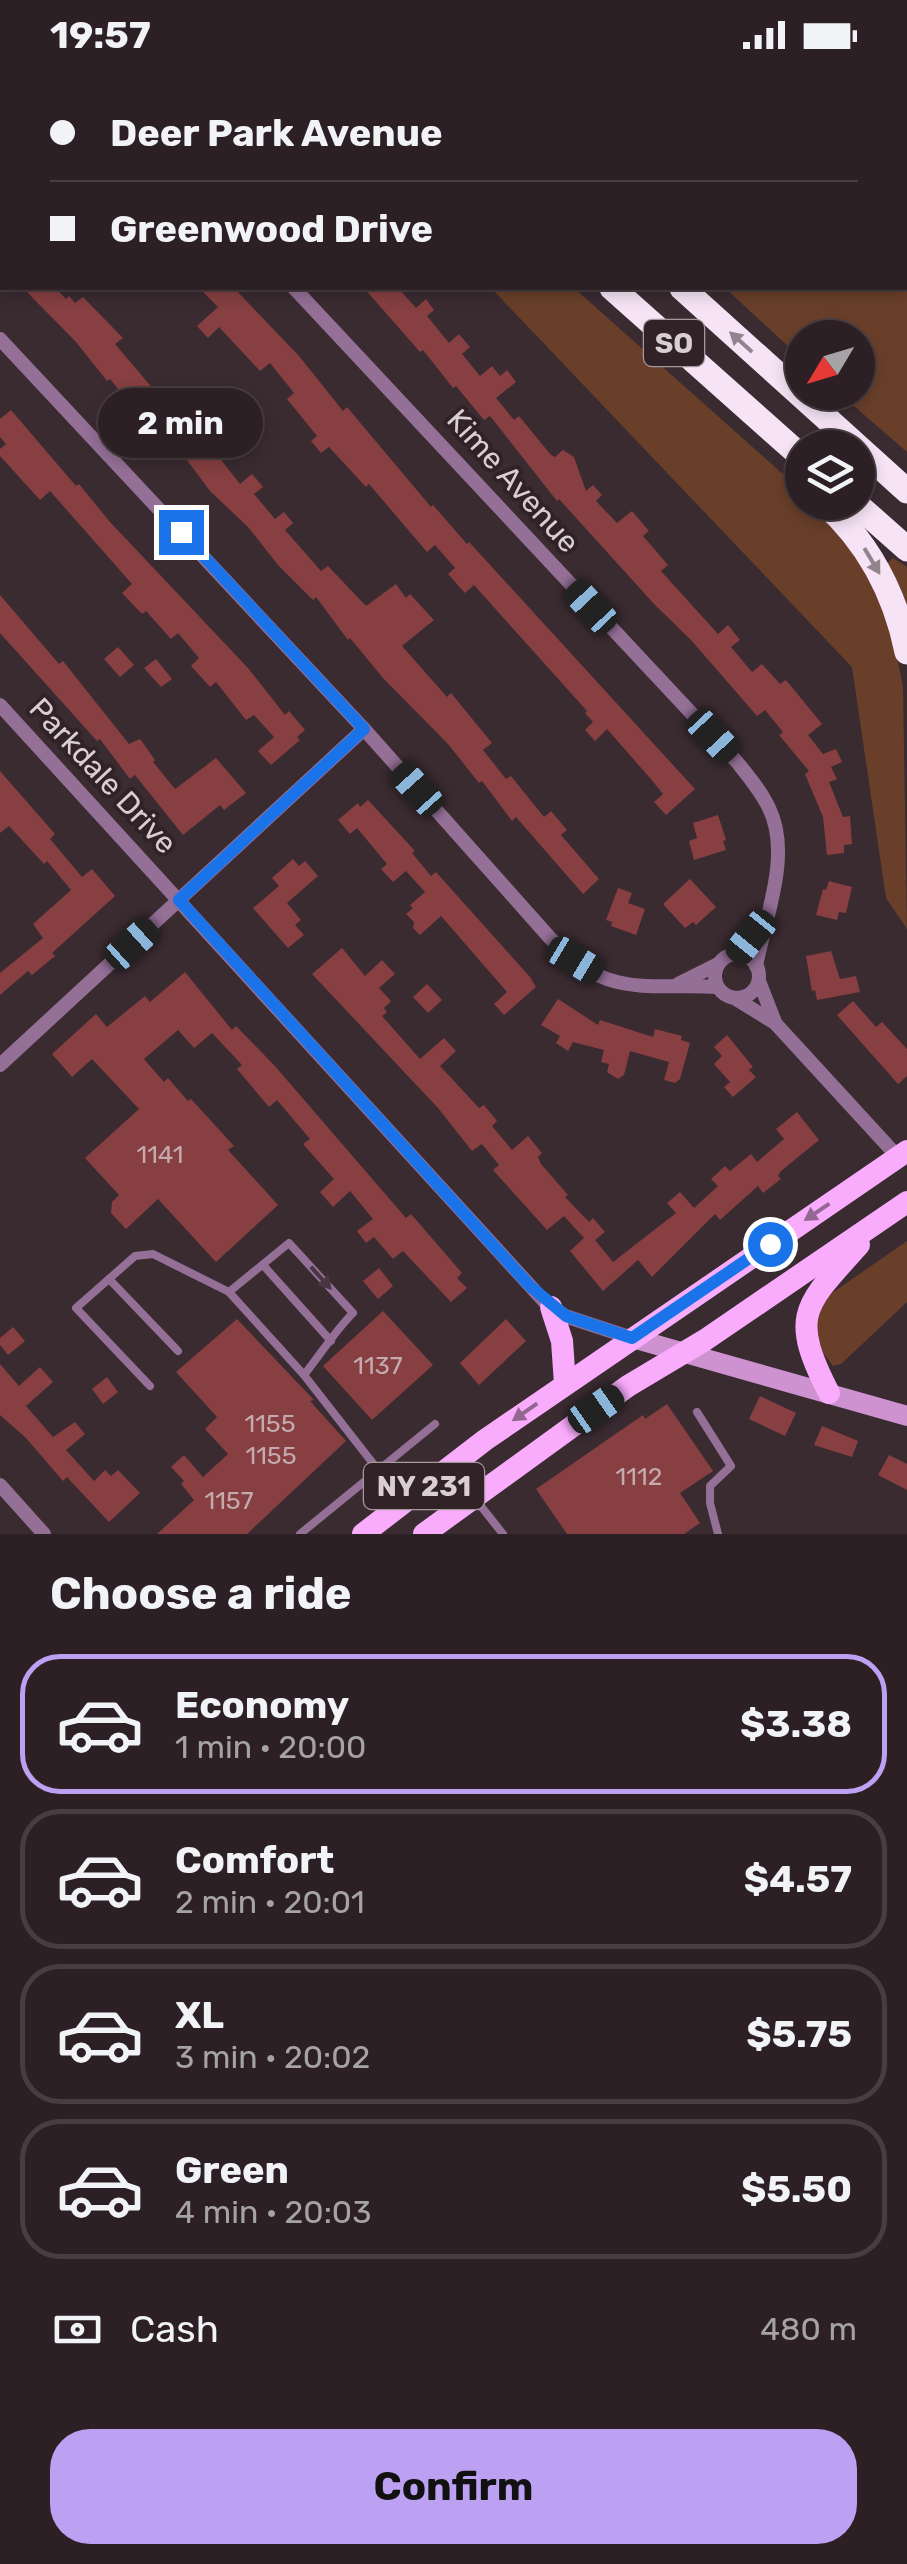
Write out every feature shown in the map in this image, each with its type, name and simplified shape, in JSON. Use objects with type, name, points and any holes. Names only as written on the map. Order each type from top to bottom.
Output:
[{"type":"highway","name":"SO","points":[[614,290],[785,442]]},
{"type":"highway","name":"SO","points":[[684,290],[839,430]]},
{"type":"highway","points":[[736,399],[785,458]]},
{"type":"highway","points":[[875,452],[907,471]]},
{"type":"highway","name":"SO","points":[[875,462],[907,491]]},
{"type":"highway","points":[[841,520],[874,561],[892,600],[907,652]]},
{"type":"highway","points":[[874,520],[907,549]]},
{"type":"main road","name":"NY 231","points":[[364,1534],[566,1384],[902,1154]]},
{"type":"main road","name":"NY 231","points":[[424,1534],[628,1386],[907,1202]]},
{"type":"main road","points":[[829,1393],[807,1344],[809,1308],[822,1286],[885,1218]]},
{"type":"main road","points":[[551,1307],[562,1341],[566,1384]]},
{"type":"street","name":"Kime Avenue","points":[[296,290],[737,762],[760,792],[778,836],[776,872],[758,973]]},
{"type":"street","points":[[0,339],[364,729],[550,938],[575,960],[606,978],[643,986],[717,987]]},
{"type":"street","name":"Parkdale Drive","points":[[0,705],[551,1307],[576,1321],[632,1338]]},
{"type":"street","points":[[0,1064],[364,729]]},
{"type":"street","name":"Kime Avenue","points":[[737,954],[765,920]]},
{"type":"street","points":[[678,984],[730,955],[745,955],[758,973],[775,1023]]},
{"type":"street","points":[[718,964],[714,972],[717,987],[775,1023],[902,1154]]},
{"type":"street","points":[[736,999],[750,994],[758,973]]},
{"type":"street","points":[[632,1338],[907,1416]]},
{"type":"street","points":[[0,1486],[44,1534]]},
{"type":"lane","points":[[229,1292],[289,1243],[302,1257],[352,1314],[335,1330],[304,1374]]},
{"type":"lane","points":[[150,1386],[76,1308],[135,1256],[152,1254],[229,1292],[304,1374],[403,1502]]},
{"type":"lane","points":[[263,1264],[331,1340]]},
{"type":"lane","points":[[109,1279],[178,1351]]},
{"type":"lane","points":[[697,1412],[731,1466],[710,1486],[718,1534]]},
{"type":"lane","points":[[300,1534],[435,1424]]},
{"type":"lane","points":[[473,1497],[503,1534]]},
{"type":"shaded area","points":[[493,290],[576,290],[785,476],[785,520],[830,520],[867,566],[891,627],[903,687],[907,929],[886,898],[852,667]]},
{"type":"shaded area","points":[[727,290],[907,290],[907,452],[859,410],[875,410],[875,320],[785,320],[785,343]]},
{"type":"shaded area","points":[[893,558],[907,567],[907,609],[887,563]]},
{"type":"shaded area","points":[[907,1241],[907,1302],[841,1364],[833,1366],[820,1349],[813,1317],[825,1298]]},
{"type":"building","points":[[25,290],[57,290],[75,303],[83,297],[123,338],[115,344],[171,410],[182,418],[188,414],[213,442],[216,439],[225,451],[218,456],[240,484],[252,474],[263,487],[254,494],[275,519],[284,512],[293,523],[285,530],[321,571],[328,566],[366,606],[396,584],[406,598],[410,594],[434,620],[402,646],[447,697],[451,693],[492,743],[483,750],[506,779],[511,776],[544,817],[551,811],[567,830],[561,835],[599,879],[583,894],[516,817],[512,821],[482,781],[479,783],[448,744],[348,640],[316,597],[313,600],[278,565],[248,527],[210,491],[181,452],[178,455],[145,416],[142,418]]},
{"type":"building","points":[[201,290],[236,290],[299,356],[343,411],[347,407],[431,507],[469,542],[695,789],[666,815],[654,802],[663,794],[650,778],[607,729],[595,741],[585,730],[593,722],[587,711],[474,585],[465,593],[448,574],[455,568],[435,545],[427,552],[369,484],[366,487],[329,447],[321,453],[311,441],[317,436],[287,399],[294,393],[270,363],[260,371],[219,327],[208,338],[197,326],[218,307]]},
{"type":"building","points":[[366,290],[400,290],[416,308],[426,299],[434,310],[427,316],[449,343],[459,334],[470,347],[462,354],[480,376],[492,366],[500,376],[507,370],[516,382],[496,398],[514,420],[519,416],[551,455],[555,457],[563,450],[574,457],[586,491],[593,485],[602,495],[596,501],[617,523],[632,511],[649,531],[643,536],[668,565],[661,571],[718,634],[728,625],[740,640],[731,647],[752,672],[762,664],[780,684],[786,680],[822,724],[808,735],[823,754],[836,749],[842,762],[831,767],[837,779],[829,782],[843,817],[850,816],[852,844],[844,845],[844,853],[827,855],[823,817],[805,774],[809,771],[779,735],[783,732],[765,710],[757,716],[691,640],[557,501],[490,416],[484,420],[423,350],[420,352]]},
{"type":"building","points":[[11,410],[76,486],[79,484],[248,668],[285,715],[289,711],[305,730],[297,737],[300,740],[271,765],[258,751],[274,737],[254,715],[246,720],[216,682],[210,687],[191,666],[199,658],[178,633],[171,639],[146,611],[142,614],[122,593],[132,584],[50,491],[40,500],[0,456],[0,449],[6,444],[0,437],[0,419]]},
{"type":"building","points":[[0,595],[59,664],[63,661],[129,744],[140,739],[175,789],[216,758],[246,793],[224,810],[220,805],[183,835],[135,775],[130,779],[100,739],[97,741],[0,633]]},
{"type":"building","points":[[118,647],[134,665],[120,677],[104,659]]},
{"type":"building","points":[[156,659],[172,679],[161,687],[144,668]]},
{"type":"building","points":[[0,771],[55,834],[50,839],[82,877],[92,869],[115,896],[52,953],[55,956],[32,975],[28,971],[0,995],[0,973],[43,938],[33,924],[71,890],[9,826],[0,833]]},
{"type":"building","points":[[368,800],[415,851],[412,853],[431,876],[436,872],[530,977],[536,987],[504,1015],[494,1004],[507,992],[441,916],[420,935],[413,928],[414,922],[406,914],[425,892],[406,871],[393,882],[381,869],[387,864],[357,828],[350,834],[338,820],[358,803],[360,807]]},
{"type":"building","points":[[718,815],[726,850],[694,860],[689,841],[697,838],[693,823]]},
{"type":"building","points":[[293,859],[299,866],[305,861],[318,876],[287,903],[301,920],[295,925],[304,935],[288,948],[253,908],[279,886],[272,878]]},
{"type":"building","points":[[690,879],[716,907],[696,925],[693,922],[685,928],[663,904]]},
{"type":"building","points":[[829,881],[852,887],[846,913],[839,912],[837,920],[816,915]]},
{"type":"building","points":[[618,888],[632,893],[628,903],[645,909],[636,935],[611,926],[612,922],[606,920]]},
{"type":"building","points":[[342,948],[365,976],[382,960],[395,974],[379,988],[391,1001],[382,1016],[420,1059],[444,1038],[456,1051],[440,1066],[479,1108],[484,1105],[497,1121],[492,1126],[512,1150],[528,1136],[542,1153],[538,1157],[541,1164],[568,1195],[565,1197],[589,1222],[593,1218],[605,1232],[595,1240],[613,1262],[676,1213],[667,1203],[680,1192],[694,1208],[718,1186],[711,1179],[725,1166],[730,1171],[751,1154],[757,1162],[784,1139],[776,1129],[797,1112],[819,1140],[781,1171],[781,1179],[763,1193],[758,1186],[720,1220],[715,1214],[652,1277],[638,1260],[603,1291],[570,1251],[584,1238],[564,1216],[547,1230],[493,1170],[499,1165],[482,1144],[472,1151],[438,1108],[312,974]]},
{"type":"building","points":[[831,951],[840,979],[856,976],[860,992],[817,1000],[806,956]]},
{"type":"building","points":[[185,972],[232,1030],[236,1026],[274,1065],[406,1218],[411,1214],[462,1273],[457,1278],[467,1288],[451,1302],[403,1251],[393,1259],[374,1237],[366,1243],[357,1231],[373,1219],[350,1191],[333,1207],[320,1192],[334,1179],[303,1144],[310,1139],[277,1100],[269,1107],[237,1069],[242,1065],[212,1033],[194,1048],[178,1030],[144,1059],[164,1082],[168,1078],[188,1101],[191,1099],[234,1146],[228,1150],[278,1205],[216,1262],[158,1199],[126,1229],[111,1213],[112,1202],[119,1195],[85,1158],[139,1109],[92,1059],[72,1077],[52,1054],[96,1014],[107,1027],[145,996],[150,1002]]},
{"type":"building","points":[[427,984],[442,1000],[428,1013],[413,997]]},
{"type":"building","points":[[558,999],[598,1025],[600,1020],[653,1037],[655,1029],[682,1036],[681,1040],[690,1043],[680,1079],[675,1083],[664,1080],[669,1062],[630,1051],[624,1075],[618,1079],[607,1072],[609,1064],[601,1062],[604,1050],[573,1042],[568,1051],[556,1043],[560,1036],[541,1025]]},
{"type":"building","points":[[853,1001],[876,1027],[882,1022],[907,1049],[907,1076],[898,1084],[837,1015]]},
{"type":"building","points":[[727,1035],[753,1067],[749,1070],[756,1077],[733,1097],[724,1087],[730,1082],[714,1064],[722,1056],[714,1047]]},
{"type":"building","points":[[379,1268],[393,1286],[378,1299],[363,1281]]},
{"type":"building","points":[[383,1311],[433,1365],[372,1420],[323,1366]]},
{"type":"building","points":[[237,1319],[314,1400],[310,1401],[346,1441],[247,1534],[157,1534],[194,1500],[171,1467],[184,1455],[203,1477],[228,1454],[205,1429],[217,1417],[176,1372]]},
{"type":"building","points":[[506,1319],[526,1341],[479,1385],[460,1363]]},
{"type":"building","points":[[13,1327],[25,1341],[8,1355],[0,1338]]},
{"type":"building","points":[[0,1364],[19,1386],[40,1367],[53,1382],[26,1406],[53,1437],[75,1422],[85,1434],[66,1450],[94,1481],[105,1470],[111,1476],[118,1470],[140,1493],[109,1522],[0,1415]]},
{"type":"building","points":[[107,1377],[118,1392],[103,1404],[92,1389]]},
{"type":"building","points":[[760,1396],[796,1413],[785,1436],[749,1419]]},
{"type":"building","points":[[667,1404],[713,1471],[680,1493],[700,1523],[684,1534],[567,1534],[536,1489],[643,1415],[645,1419]]},
{"type":"building","points":[[822,1426],[858,1441],[852,1457],[814,1445]]},
{"type":"building","points":[[889,1455],[907,1464],[907,1490],[878,1475]]},
{"type":"route","points":[[181,532],[364,729],[179,900],[530,1286],[566,1316],[632,1338],[770,1244]]}]
